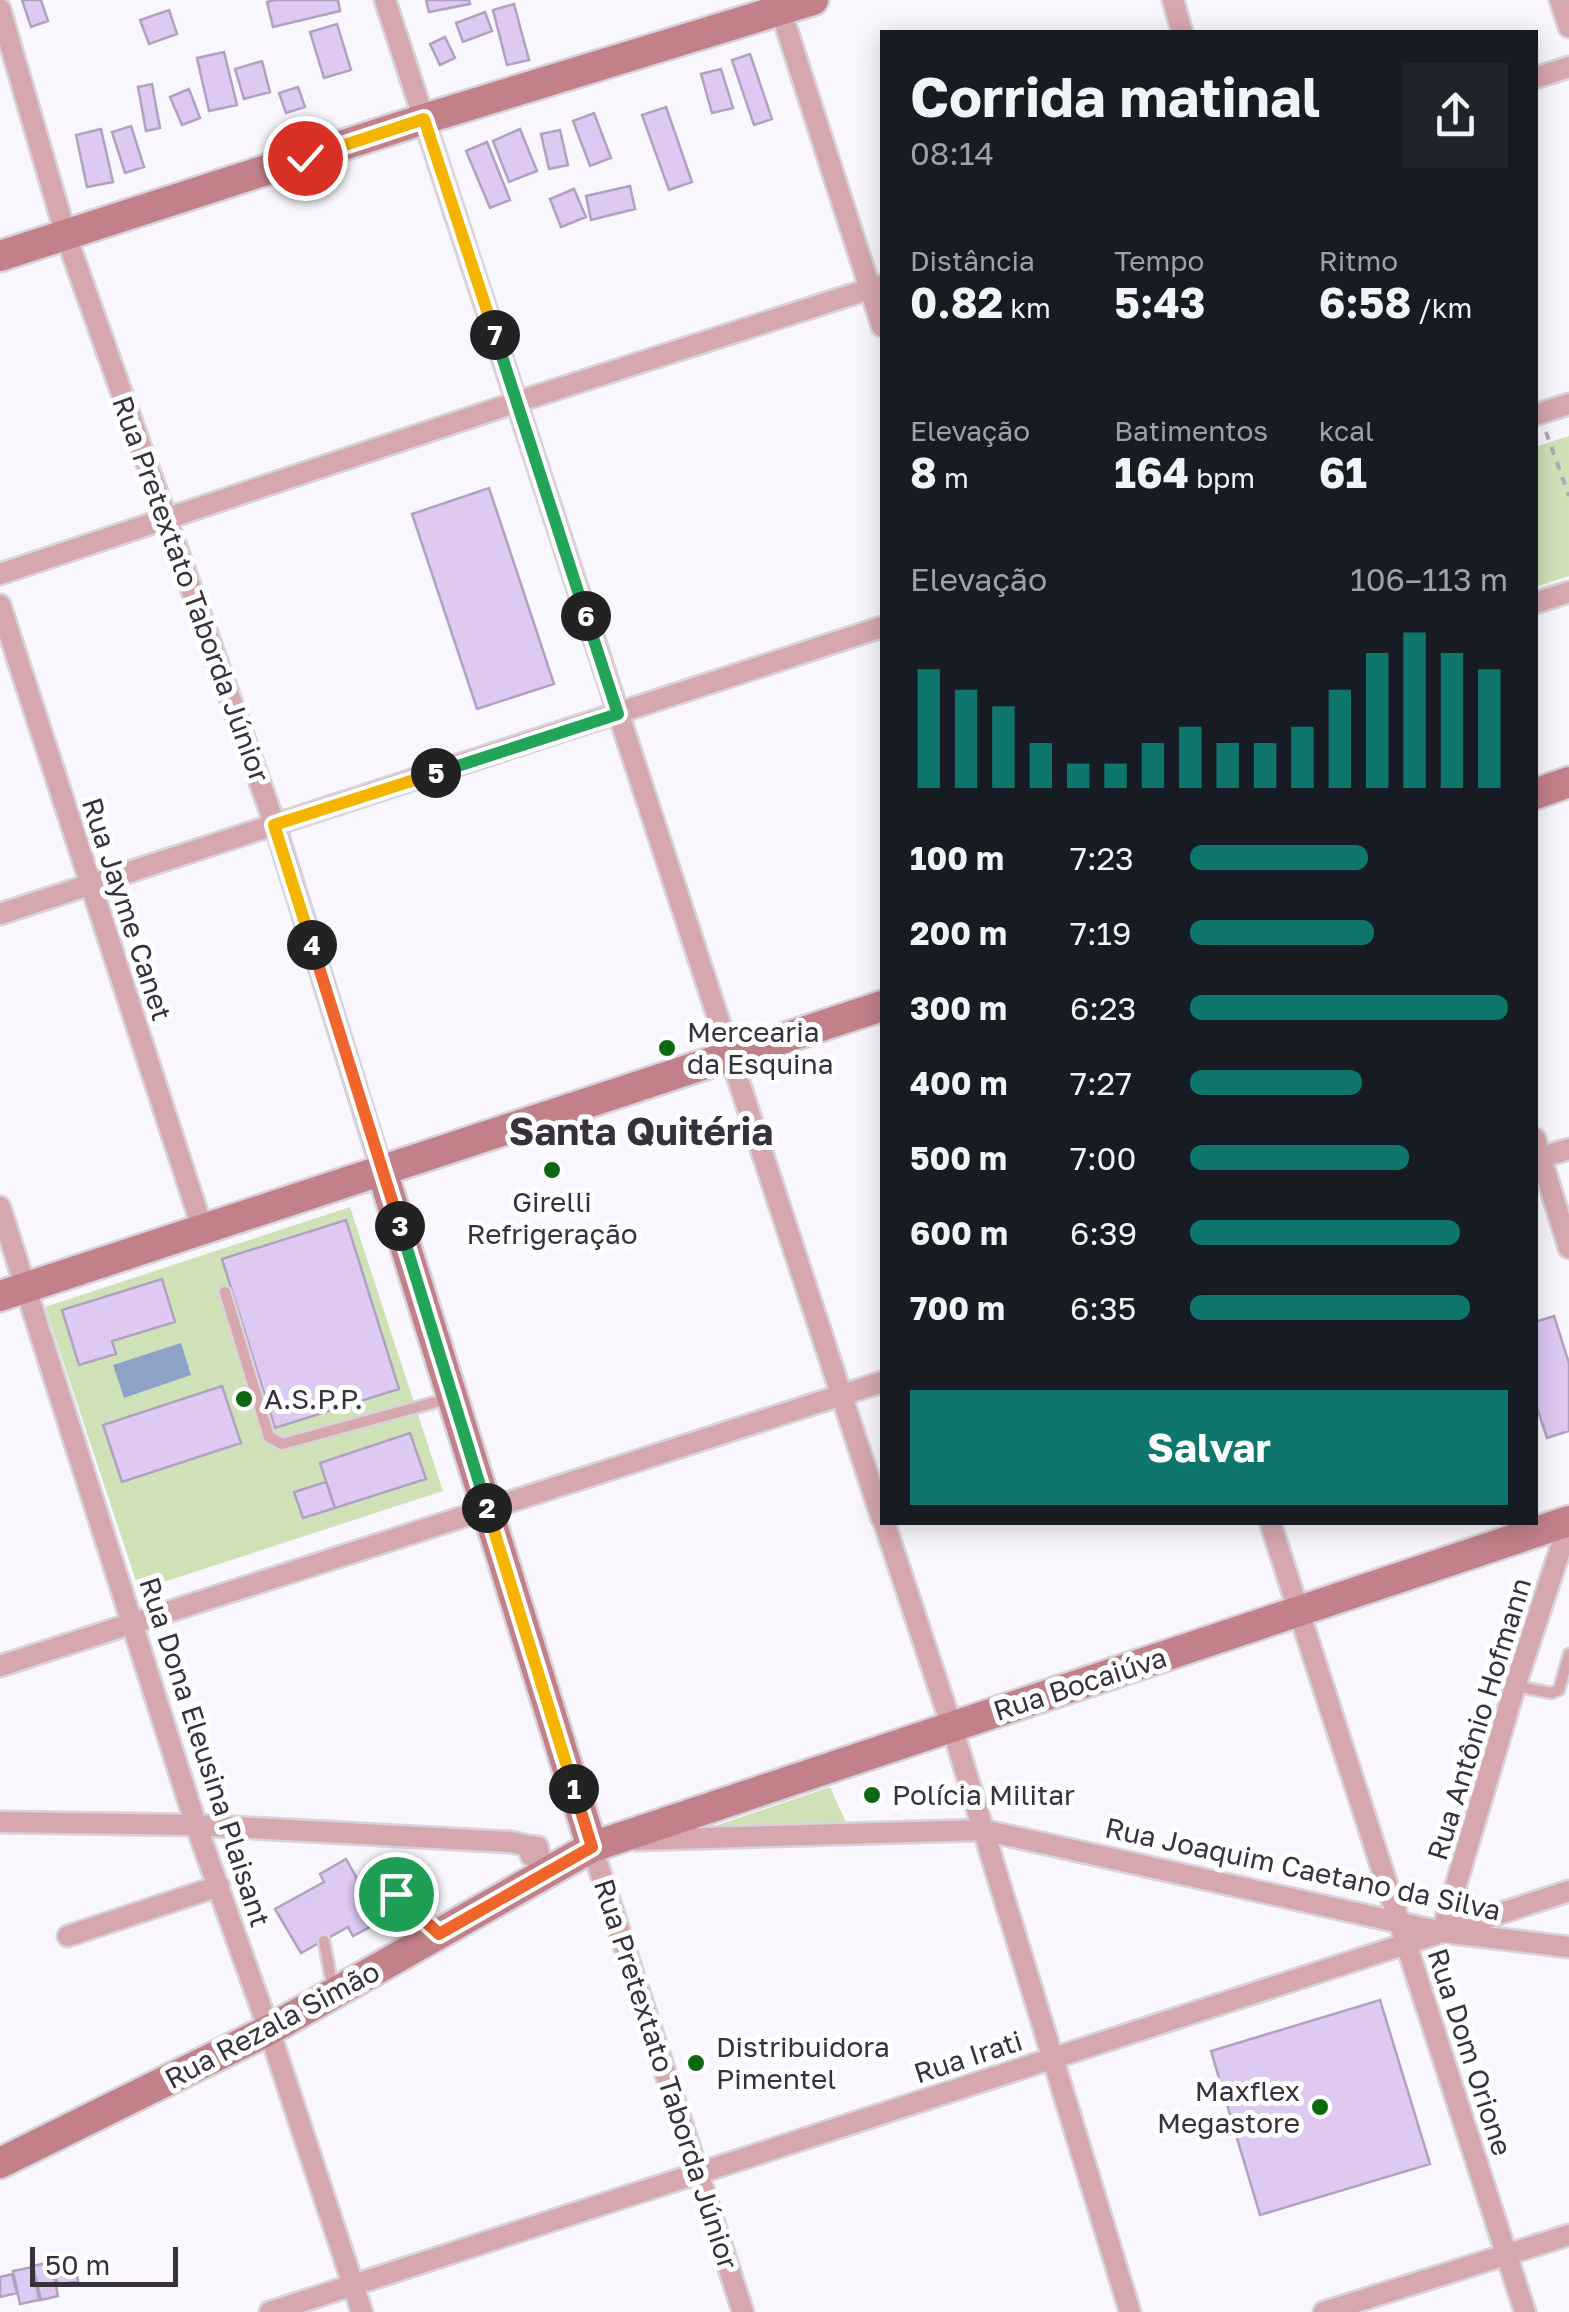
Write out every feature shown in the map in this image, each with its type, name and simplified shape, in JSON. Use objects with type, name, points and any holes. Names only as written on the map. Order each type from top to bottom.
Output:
[{"type":"main road","points":[[0,256],[779,5],[813,0]]},
{"type":"main road","points":[[1538,793],[1569,782]]},
{"type":"main road","points":[[12,1292],[880,1007]]},
{"type":"main road","name":"Rua Pretextato Taborda Júnior","points":[[382,1171],[488,1510],[600,1844]]},
{"type":"main road","name":"Rua Bocaiúva","points":[[600,1844],[1569,1522]]},
{"type":"main road","name":"Rua Rezala Simão","points":[[0,2163],[269,2030],[600,1844]]},
{"type":"street","points":[[385,0],[880,1512]]},
{"type":"street","points":[[1173,0],[1181,30]]},
{"type":"street","points":[[1560,0],[1569,27]]},
{"type":"street","points":[[779,5],[876,287],[880,313]]},
{"type":"street","name":"Rua Pretextato Taborda Júnior","points":[[0,9],[66,236],[274,825],[382,1171]]},
{"type":"street","points":[[1538,77],[1569,67]]},
{"type":"street","points":[[0,574],[876,287]]},
{"type":"street","points":[[1538,415],[1569,404]]},
{"type":"street","points":[[1538,602],[1569,592]]},
{"type":"street","name":"Rua Jayme Canet","points":[[0,606],[204,1230]]},
{"type":"street","points":[[0,914],[880,629]]},
{"type":"street","points":[[1538,1152],[1569,1148]]},
{"type":"street","points":[[1538,1155],[1569,1248]]},
{"type":"street","name":"Rua Dona Eleusina Plaisant","points":[[0,1207],[12,1292],[134,1623],[196,1824],[362,2312]]},
{"type":"street","points":[[0,1666],[880,1383]]},
{"type":"street","name":"Rua Antônio Hofmann","points":[[1442,1932],[1515,1686],[1569,1522]]},
{"type":"street","points":[[884,1525],[952,1727],[1130,2312]]},
{"type":"street","name":"Rua Dom Orione","points":[[1271,1525],[1525,2312]]},
{"type":"street","points":[[0,1822],[196,1824],[528,1846]]},
{"type":"street","name":"Rua Joaquim Caetano da Silva","points":[[600,1844],[983,1830],[1442,1932],[1569,1947]]},
{"type":"street","name":"Rua Pretextato Taborda Júnior","points":[[600,1844],[743,2312]]},
{"type":"street","points":[[68,1936],[218,1886]]},
{"type":"street","name":"Rua Irati","points":[[270,2312],[1569,1891]]},
{"type":"street","points":[[1324,2312],[1569,2235]]},
{"type":"lane","points":[[225,1292],[269,1437],[282,1444],[453,1397]]},
{"type":"lane","points":[[1515,1686],[1551,1693],[1558,1690],[1569,1654]]},
{"type":"lane","points":[[364,1892],[374,1889],[396,1894],[439,1934]]},
{"type":"lane","points":[[324,1940],[334,1993]]},
{"type":"path","points":[[1538,418],[1569,496]]},
{"type":"green space","points":[[1569,436],[1569,576],[1538,586],[1538,446]]},
{"type":"green space","name":"A.S.P.P.","points":[[350,1207],[443,1491],[139,1590],[45,1307]]},
{"type":"green space","points":[[830,1787],[849,1829],[703,1830]]},
{"type":"water","points":[[181,1343],[191,1375],[124,1398],[113,1365]]},
{"type":"building","points":[[22,0],[41,0],[48,21],[31,27]]},
{"type":"building","points":[[338,0],[340,11],[273,27],[267,2]]},
{"type":"building","points":[[426,0],[469,0],[470,4],[429,12]]},
{"type":"building","points":[[514,4],[529,60],[507,65],[493,10]]},
{"type":"building","points":[[169,10],[177,34],[149,44],[140,20]]},
{"type":"building","points":[[485,12],[492,31],[463,42],[456,23]]},
{"type":"building","points":[[337,24],[351,70],[324,78],[310,32]]},
{"type":"building","points":[[445,37],[455,58],[440,65],[430,44]]},
{"type":"building","points":[[224,52],[237,105],[209,111],[197,58]]},
{"type":"building","points":[[750,54],[772,119],[754,125],[732,60]]},
{"type":"building","points":[[262,61],[270,92],[244,99],[235,69]]},
{"type":"building","points":[[721,69],[733,108],[712,113],[701,74]]},
{"type":"building","points":[[152,84],[160,128],[146,131],[138,87]]},
{"type":"building","points":[[298,87],[305,107],[286,113],[279,93]]},
{"type":"building","points":[[189,89],[200,118],[182,125],[170,97]]},
{"type":"building","points":[[666,107],[692,182],[669,190],[642,115]]},
{"type":"building","points":[[594,113],[611,158],[590,166],[573,121]]},
{"type":"building","points":[[131,126],[144,167],[125,173],[112,132]]},
{"type":"building","points":[[101,129],[113,182],[87,187],[76,135]]},
{"type":"building","points":[[520,129],[537,171],[509,182],[493,141]]},
{"type":"building","points":[[560,130],[568,165],[549,169],[541,134]]},
{"type":"building","points":[[487,142],[510,200],[490,208],[466,151]]},
{"type":"building","points":[[630,186],[635,209],[591,220],[586,196]]},
{"type":"building","points":[[574,189],[586,217],[561,227],[550,199]]},
{"type":"building","points":[[489,488],[554,684],[477,709],[412,514]]},
{"type":"building","points":[[346,1220],[399,1389],[275,1428],[222,1259]]},
{"type":"building","points":[[162,1279],[175,1322],[112,1341],[116,1354],[79,1365],[62,1310]]},
{"type":"building","points":[[1554,1316],[1569,1363],[1569,1431],[1547,1438],[1538,1411],[1538,1321]]},
{"type":"building","points":[[222,1386],[241,1443],[122,1482],[103,1425]]},
{"type":"building","points":[[410,1433],[426,1479],[335,1508],[320,1463]]},
{"type":"building","points":[[326,1482],[335,1508],[303,1518],[294,1492]]},
{"type":"building","points":[[346,1859],[381,1921],[353,1936],[348,1927],[301,1953],[275,1909],[324,1882],[320,1874]]},
{"type":"building","name":"Maxflex Megastore","points":[[1380,2000],[1430,2164],[1260,2215],[1211,2051]]},
{"type":"building","points":[[72,2257],[78,2281],[58,2285],[52,2262]]},
{"type":"building","points":[[51,2262],[58,2296],[41,2300],[33,2266]]},
{"type":"building","points":[[33,2267],[39,2300],[20,2304],[13,2271]]},
{"type":"building","points":[[12,2274],[17,2293],[0,2297],[0,2277]]},
{"type":"place","name":"Mercearia da Esquina","points":[[667,1048]]},
{"type":"place","name":"Girelli Refrigeração","points":[[552,1170]]},
{"type":"place","name":"A.S.P.P.","points":[[244,1399]]},
{"type":"place","name":"Polícia Militar","points":[[872,1795]]},
{"type":"place","name":"Distribuidora Pimentel","points":[[696,2063]]},
{"type":"place","name":"Maxflex Megastore","points":[[1320,2107]]},
{"type":"district","name":"Santa Quitéria","points":[[641,1132]]},
{"type":"route","points":[[305,158],[424,119],[618,714],[274,825],[592,1847],[439,1934],[396,1894]]}]
